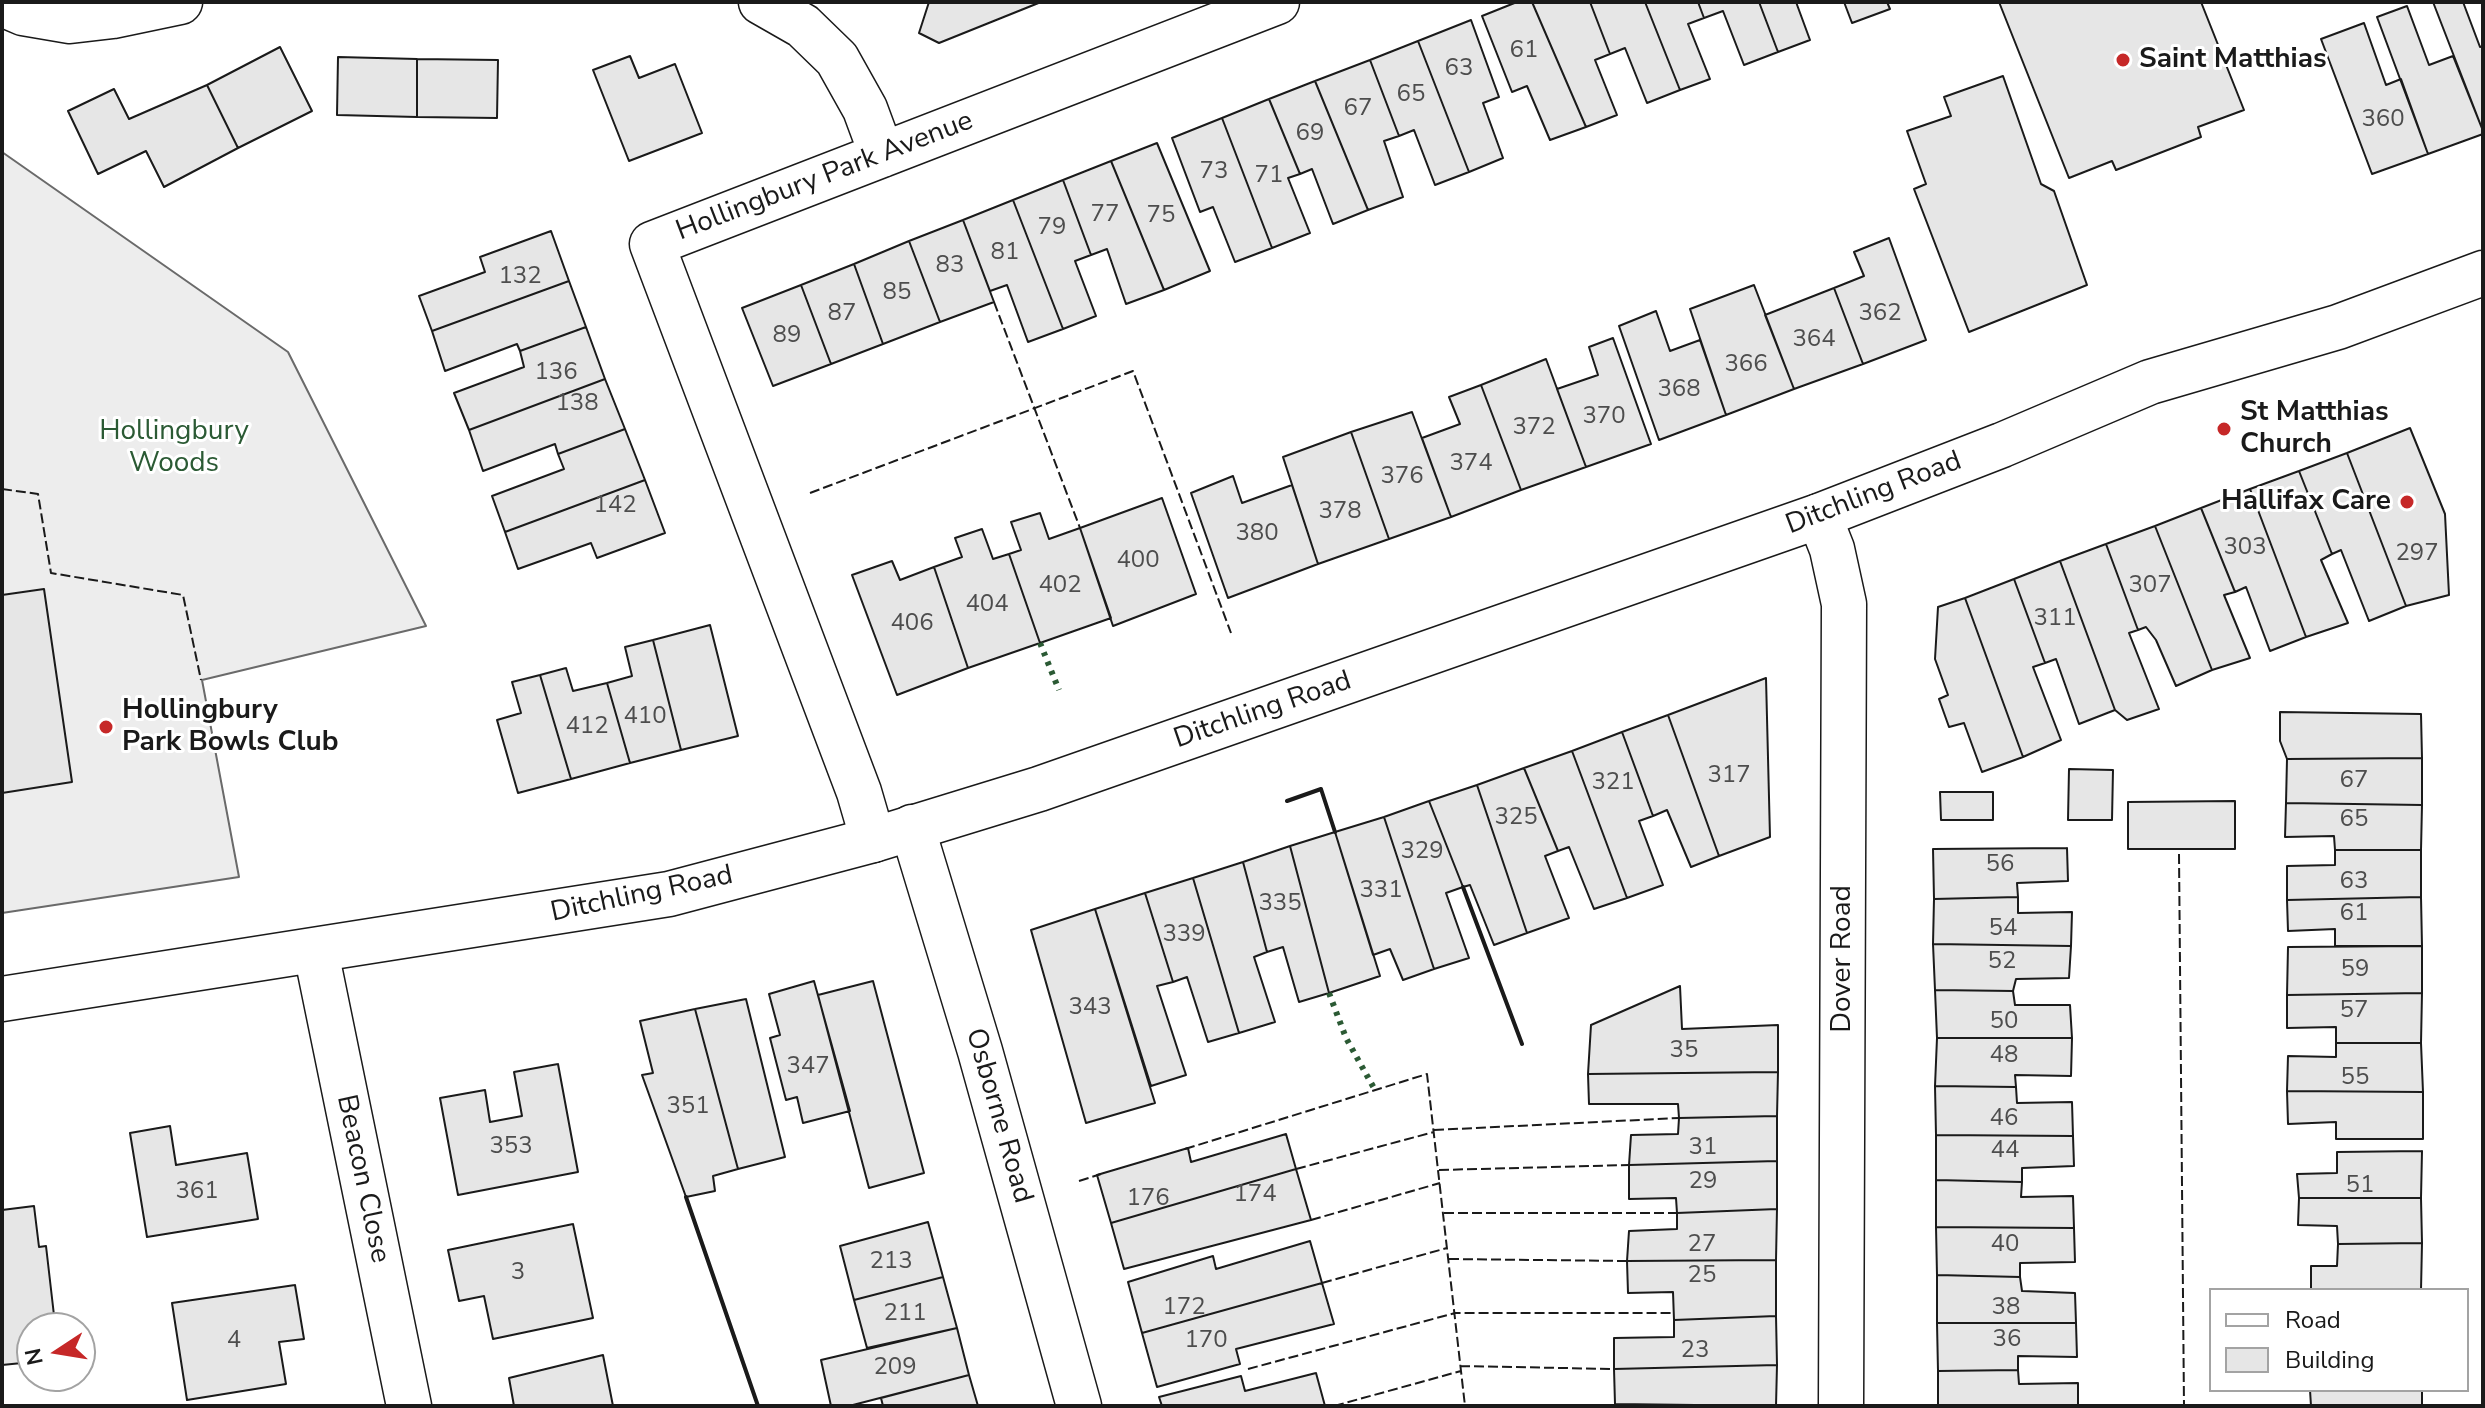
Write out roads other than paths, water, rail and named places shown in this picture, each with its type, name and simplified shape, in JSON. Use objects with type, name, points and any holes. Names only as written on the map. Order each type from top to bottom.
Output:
[{"type":"street","points":[[2,4],[23,13],[70,21],[180,2]]},
{"type":"street","points":[[761,2],[803,26],[837,59],[865,109],[882,155]]},
{"type":"street","name":"Hollingbury Park Avenue","points":[[893,833],[859,792],[652,244],[1277,2]]},
{"type":"street","name":"Ditchling Road","points":[[2,999],[316,952],[669,894],[893,833],[1039,789],[1819,516],[2002,445],[2150,382],[2338,327],[2483,273]]},
{"type":"street","name":"Dover Road","points":[[1819,516],[1832,549],[1844,604],[1841,1406]]},
{"type":"street","name":"Osborne Road","points":[[893,833],[980,1051],[1079,1406]]},
{"type":"street","name":"Beacon Close","points":[[316,952],[409,1406]]},
{"type":"place","name":"Saint Matthias","points":[[2123,60]]},
{"type":"place","name":"St Matthias Church","points":[[2224,429]]},
{"type":"place","name":"Hallifax Care","points":[[2407,502]]},
{"type":"place","name":"Hollingbury Park Bowls Club","points":[[106,727]]},
{"type":"park label","name":"Hollingbury Woods","points":[[174,448]]}]
